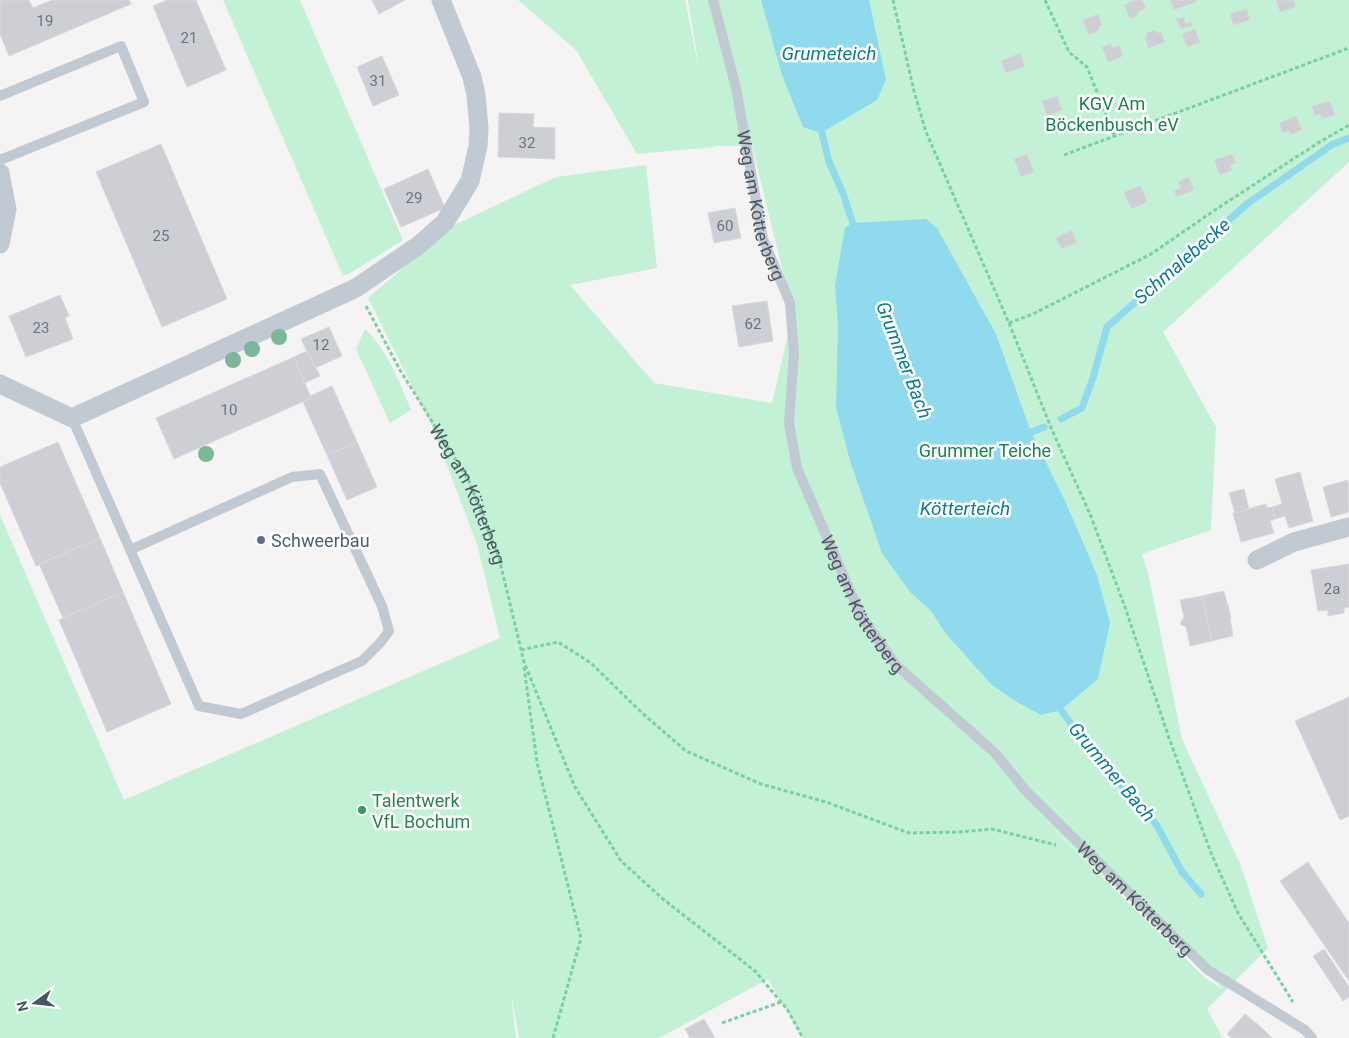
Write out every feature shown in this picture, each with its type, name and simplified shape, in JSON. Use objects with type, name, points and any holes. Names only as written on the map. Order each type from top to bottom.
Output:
[{"type":"street","points":[[0,384],[72,418],[356,288],[419,245],[445,222],[470,181],[478,146],[479,128],[476,95],[472,77],[441,0]]},
{"type":"street","points":[[0,173],[7,209],[0,244]]},
{"type":"street","points":[[1257,560],[1294,542],[1349,527]]},
{"type":"lane","name":"Weg am Kötterberg","points":[[713,0],[736,88],[763,239],[790,303],[794,353],[788,423],[797,468],[861,616],[896,665],[996,754],[1024,790],[1208,970],[1308,1034]]},
{"type":"lane","points":[[0,96],[120,46],[144,102],[0,160]]},
{"type":"lane","points":[[72,418],[130,550],[199,706],[241,714],[362,661],[389,631],[382,606],[320,474],[292,477],[130,550]]},
{"type":"path","points":[[893,0],[914,91],[926,132],[1009,323],[1048,422],[1090,514],[1211,853],[1238,913],[1298,1009],[1308,1034]]},
{"type":"path","points":[[1045,0],[1069,52],[1087,67],[1114,135]]},
{"type":"path","points":[[1064,155],[1349,48]]},
{"type":"path","points":[[1009,323],[1033,314],[1152,254],[1234,197],[1349,125]]},
{"type":"path","name":"Weg am Kötterberg","points":[[356,288],[400,370],[469,481],[500,558],[524,662],[575,787],[621,861],[663,899],[755,971],[787,1009],[803,1038]]},
{"type":"path","points":[[521,650],[558,642],[591,663],[642,713],[686,751],[760,784],[826,802],[909,833],[992,829],[1088,854]]},
{"type":"path","points":[[524,662],[537,762],[581,938],[553,1038]]},
{"type":"path","points":[[722,1024],[781,1002]]},
{"type":"green space","points":[[223,0],[300,0],[403,240],[352,272],[343,276]]},
{"type":"green space","points":[[518,0],[685,0],[700,74],[688,0],[1349,0],[1349,162],[1163,332],[1216,427],[1211,530],[1142,554],[1149,577],[1182,739],[1241,866],[1268,948],[1207,1009],[1223,1038],[803,1038],[768,979],[659,1038],[519,1038],[511,993],[516,1038],[0,1038],[0,515],[124,800],[500,638],[477,544],[432,426],[368,298],[452,226],[556,177],[646,165],[657,268],[570,285],[654,383],[772,403],[793,313],[752,146],[714,146],[637,154],[576,50]],"holes":[[[1046,822],[1222,988],[1205,978]]]},
{"type":"green space","points":[[365,329],[386,357],[411,410],[390,423],[356,349]]},
{"type":"water","name":"Grumeteich","points":[[761,0],[869,0],[886,80],[877,100],[821,133],[803,127],[782,75]]},
{"type":"water","name":"Kötterteich","points":[[926,219],[937,228],[996,334],[1031,432],[1066,503],[1097,575],[1110,623],[1098,679],[1061,710],[1041,715],[992,685],[946,634],[931,611],[910,592],[882,553],[850,461],[836,407],[838,325],[835,285],[845,228],[852,223]]},
{"type":"building","points":[[0,0],[29,0],[33,8],[52,0],[129,0],[131,4],[9,56],[0,34]]},
{"type":"building","points":[[167,0],[196,0],[226,70],[187,87],[153,6]]},
{"type":"building","points":[[372,0],[405,0],[379,14]]},
{"type":"building","points":[[1135,0],[1142,0],[1146,8],[1137,12],[1138,15],[1130,19],[1124,5]]},
{"type":"building","points":[[1170,0],[1196,0],[1196,2],[1174,10]]},
{"type":"building","points":[[1276,0],[1294,0],[1296,7],[1280,12]]},
{"type":"building","points":[[1247,9],[1250,20],[1233,25],[1230,14]]},
{"type":"building","points":[[1098,14],[1102,25],[1098,27],[1099,30],[1089,35],[1083,20]]},
{"type":"building","points":[[1183,17],[1186,24],[1191,22],[1192,26],[1181,29],[1176,19]]},
{"type":"building","points":[[1195,29],[1200,42],[1187,47],[1182,34]]},
{"type":"building","points":[[1155,30],[1157,33],[1161,32],[1165,42],[1148,48],[1145,37],[1147,36],[1146,33]]},
{"type":"building","points":[[1111,44],[1112,48],[1119,45],[1123,56],[1108,62],[1102,47]]},
{"type":"building","points":[[1020,53],[1025,66],[1006,73],[1001,61]]},
{"type":"building","points":[[382,56],[399,95],[373,106],[357,67]]},
{"type":"building","points":[[1057,96],[1062,110],[1047,116],[1042,101]]},
{"type":"building","points":[[1330,101],[1335,115],[1322,119],[1320,114],[1315,116],[1312,106]]},
{"type":"building","points":[[499,113],[534,114],[533,127],[555,128],[555,159],[498,157]]},
{"type":"building","points":[[1296,116],[1302,130],[1290,135],[1289,131],[1283,133],[1279,123]]},
{"type":"building","points":[[161,144],[227,299],[162,327],[96,172]]},
{"type":"building","points":[[1027,154],[1034,172],[1021,177],[1014,159]]},
{"type":"building","points":[[1232,154],[1236,163],[1230,165],[1232,170],[1220,175],[1214,160]]},
{"type":"building","points":[[428,169],[445,208],[401,227],[384,189]]},
{"type":"building","points":[[1189,177],[1194,190],[1177,197],[1174,191],[1181,188],[1178,182]]},
{"type":"building","points":[[1141,186],[1147,202],[1131,209],[1124,192]]},
{"type":"building","points":[[735,208],[741,238],[714,243],[708,213]]},
{"type":"building","points":[[1071,230],[1077,242],[1062,249],[1056,238]]},
{"type":"building","points":[[60,295],[69,316],[65,318],[73,339],[26,357],[9,316]]},
{"type":"building","points":[[767,301],[773,341],[739,347],[732,306]]},
{"type":"building","points":[[329,327],[342,356],[315,368],[301,339]]},
{"type":"building","points":[[307,351],[320,376],[304,383],[294,357]]},
{"type":"building","points":[[294,357],[311,398],[174,459],[156,418]]},
{"type":"building","points":[[332,386],[357,442],[327,455],[303,402],[311,398],[310,396]]},
{"type":"building","points":[[58,442],[100,538],[36,566],[0,483],[0,467]]},
{"type":"building","points":[[357,442],[377,487],[347,500],[327,455]]},
{"type":"building","points":[[1300,472],[1313,521],[1289,528],[1285,516],[1275,519],[1272,507],[1282,504],[1275,479]]},
{"type":"building","points":[[1348,480],[1349,512],[1331,517],[1323,487]]},
{"type":"building","points":[[1244,489],[1249,509],[1235,513],[1229,493]]},
{"type":"building","points":[[1266,504],[1267,508],[1272,507],[1275,519],[1270,521],[1274,533],[1241,542],[1233,513]]},
{"type":"building","points":[[100,538],[123,592],[63,618],[39,564]]},
{"type":"building","points":[[1349,564],[1349,607],[1344,608],[1344,613],[1328,616],[1328,610],[1318,611],[1311,570]]},
{"type":"building","points":[[1224,591],[1231,618],[1233,636],[1212,641],[1202,596]]},
{"type":"building","points":[[123,592],[171,704],[107,732],[59,620]]},
{"type":"building","points":[[1202,596],[1212,641],[1190,646],[1186,627],[1180,624],[1184,617],[1180,600]]},
{"type":"building","points":[[1349,697],[1349,816],[1340,820],[1295,721]]},
{"type":"building","points":[[1308,862],[1349,923],[1349,981],[1280,881]]},
{"type":"building","points":[[1324,949],[1349,987],[1349,997],[1343,1001],[1313,956]]},
{"type":"building","points":[[1245,1014],[1272,1038],[1232,1038],[1227,1034]]},
{"type":"building","points":[[704,1019],[715,1038],[690,1038],[685,1029]]},
{"type":"waterway","name":"Grummer Bach","points":[[820,125],[829,162],[843,193],[855,230]]},
{"type":"waterway","name":"Schmalebecke","points":[[1061,419],[1082,408],[1093,378],[1107,327],[1247,204],[1333,144],[1349,138]]},
{"type":"waterway","name":"Schmalebecke","points":[[1024,435],[1044,427]]},
{"type":"waterway","name":"Grummer Bach","points":[[1057,702],[1103,767],[1134,797],[1156,824],[1182,872],[1201,894]]},
{"type":"place","name":"Schweerbau","points":[[261,540]]},
{"type":"place","name":"Talentwerk VfL Bochum","points":[[362,810]]},
{"type":"park label","name":"KGV Am Böckenbusch eV","points":[[1112,113]]},
{"type":"park label","name":"Grummer Teiche","points":[[985,450]]}]
